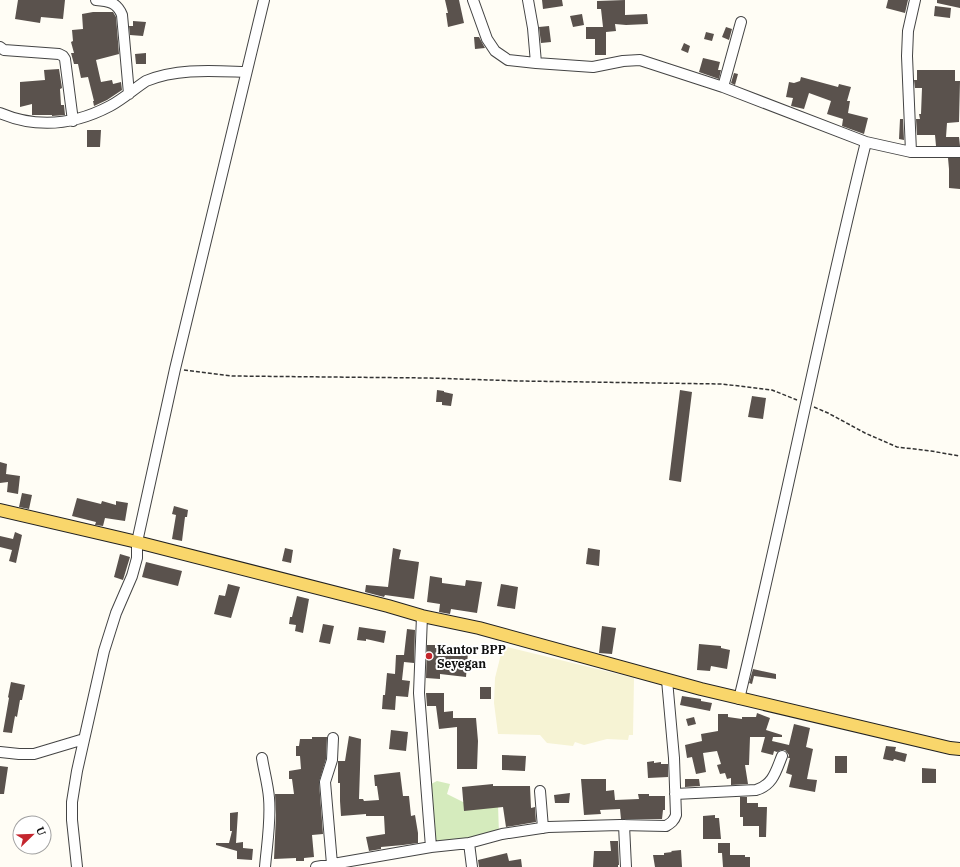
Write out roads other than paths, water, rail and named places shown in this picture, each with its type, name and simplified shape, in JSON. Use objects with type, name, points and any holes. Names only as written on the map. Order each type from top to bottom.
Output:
[{"type":"main road","points":[[0,510],[137,542],[422,616],[479,628],[739,699],[857,727],[960,749]]},
{"type":"street","points":[[96,0],[110,2],[116,5],[122,15],[128,94]]},
{"type":"street","points":[[76,867],[72,802],[77,771],[104,652],[116,613],[132,576],[137,558],[137,542],[175,369],[264,0]]},
{"type":"street","points":[[472,0],[487,39],[495,52],[508,60],[593,67],[623,61],[640,60],[723,87],[866,142],[911,152],[960,152]]},
{"type":"street","points":[[528,0],[533,28],[536,63]]},
{"type":"street","points":[[911,152],[907,56],[908,31],[915,0]]},
{"type":"street","points":[[723,87],[741,22]]},
{"type":"street","points":[[0,47],[4,50],[58,54],[63,56],[65,59],[73,121]]},
{"type":"street","points":[[0,113],[25,121],[62,123],[73,121],[111,106],[146,81],[173,74],[207,70],[246,72]]},
{"type":"street","points":[[739,699],[758,621],[844,232],[866,142]]},
{"type":"street","points":[[422,616],[419,693],[431,847]]},
{"type":"street","points":[[316,867],[332,864],[374,862],[431,847],[469,843],[502,834],[542,828],[624,825],[666,826],[671,824],[676,815],[674,758],[667,680]]},
{"type":"street","points":[[332,864],[325,782],[332,760],[333,738]]},
{"type":"street","points":[[0,752],[34,754],[84,739]]},
{"type":"street","points":[[675,794],[756,790],[763,788],[769,784],[774,777],[782,756]]},
{"type":"street","points":[[262,758],[270,811],[265,867]]},
{"type":"street","points":[[540,791],[542,828]]},
{"type":"street","points":[[624,825],[626,867]]},
{"type":"street","points":[[469,843],[472,867]]},
{"type":"place","name":"Kantor BPP Seyegan","points":[[429,656]]}]
